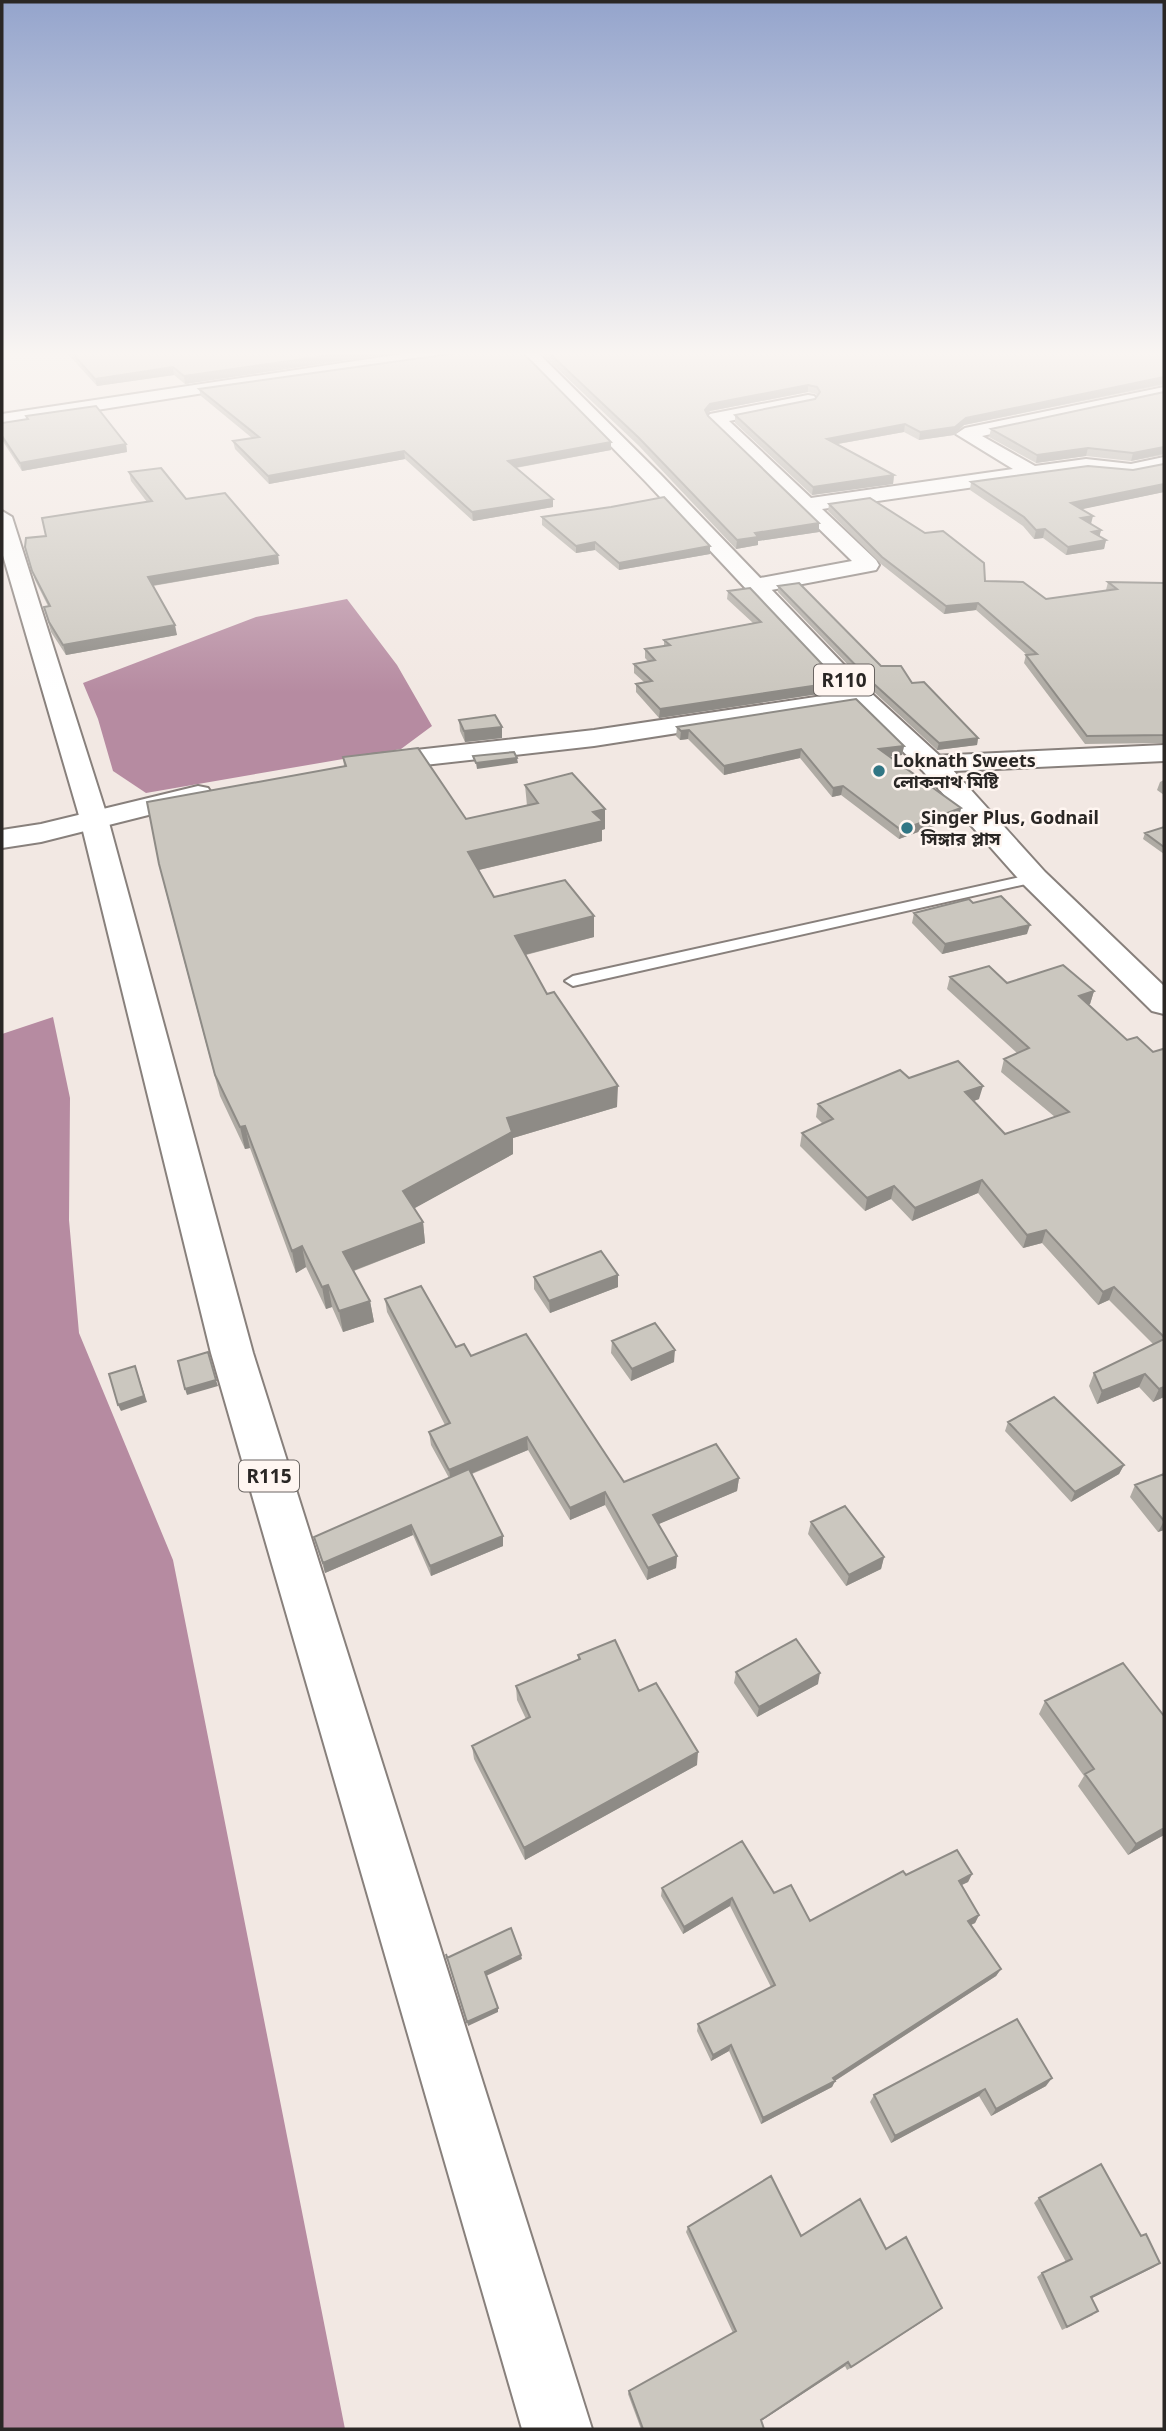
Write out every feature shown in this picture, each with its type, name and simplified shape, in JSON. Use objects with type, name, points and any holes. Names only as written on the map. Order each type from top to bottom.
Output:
[{"type":"main road","name":"R110","points":[[638,465],[862,698],[932,764],[1034,877],[1164,1004]]},
{"type":"main road","points":[[755,586],[868,565],[764,465]]},
{"type":"main road","points":[[1020,465],[1033,473]]},
{"type":"main road","points":[[805,506],[1083,465]]},
{"type":"main road","points":[[1089,465],[1124,470],[1161,466]]},
{"type":"main road","name":"R115","points":[[2,517],[94,819],[232,1353],[557,2429]]},
{"type":"main road","points":[[352,765],[594,738],[862,698]]},
{"type":"main road","points":[[932,764],[1164,753]]},
{"type":"main road","points":[[2,839],[41,834],[94,819],[230,789]]},
{"type":"lane","points":[[573,981],[1034,877]]},
{"type":"shaded area","points":[[347,599],[397,665],[432,726],[401,749],[146,793],[113,771],[98,719],[83,683],[256,617]]},
{"type":"shaded area","points":[[53,1017],[70,1098],[69,1220],[79,1333],[173,1560],[345,2429],[2,2429],[2,1034]]},
{"type":"building","points":[[257,465],[325,465],[268,476]]},
{"type":"building","points":[[420,465],[513,465],[553,499],[472,512]]},
{"type":"building","points":[[665,465],[759,465],[819,523],[755,533],[758,537],[737,540]]},
{"type":"building","points":[[790,465],[876,465],[894,475],[813,487]]},
{"type":"building","points":[[1164,465],[1164,484],[1071,503],[1093,516],[1081,518],[1101,530],[1092,532],[1106,540],[1068,547],[1045,529],[1036,530],[1024,517],[971,482],[1088,466],[1133,470]]},
{"type":"building","points":[[161,468],[186,499],[225,493],[278,555],[148,577],[175,625],[63,645],[49,622],[44,607],[50,606],[32,571],[25,547],[26,538],[46,536],[42,518],[152,501],[129,472]]},
{"type":"building","points":[[664,497],[710,546],[619,563],[595,542],[576,546],[542,517],[611,507]]},
{"type":"building","points":[[870,498],[925,533],[943,531],[984,563],[985,581],[1023,582],[1046,599],[1117,589],[1108,582],[1164,583],[1164,735],[1087,736],[1026,655],[1037,654],[978,603],[946,606],[882,557],[829,504]]},
{"type":"building","points":[[799,583],[881,666],[901,666],[912,683],[924,682],[978,738],[939,743],[874,684],[778,586]]},
{"type":"building","points":[[750,588],[839,682],[660,709],[636,684],[652,681],[634,664],[655,660],[645,649],[670,645],[664,640],[761,622],[728,591]]},
{"type":"building","points":[[856,699],[904,746],[879,749],[961,808],[901,830],[843,786],[833,788],[801,749],[724,766],[689,730],[681,731],[677,727]]},
{"type":"building","points":[[495,715],[502,727],[464,731],[459,720]]},
{"type":"building","points":[[418,748],[466,819],[538,803],[525,785],[572,773],[605,809],[593,812],[603,821],[468,852],[494,897],[565,880],[594,916],[515,936],[547,994],[554,992],[618,1086],[507,1118],[512,1132],[403,1191],[423,1222],[343,1252],[370,1301],[339,1311],[328,1285],[322,1287],[302,1246],[292,1251],[245,1126],[240,1127],[215,1075],[159,864],[147,802],[346,766],[343,757]]},
{"type":"building","points":[[514,752],[517,758],[476,763],[473,756]]},
{"type":"building","points":[[1164,827],[1164,847],[1145,833]]},
{"type":"building","points":[[1001,896],[1030,925],[945,944],[914,913],[969,899],[973,903]]},
{"type":"building","points":[[1063,965],[1094,991],[1079,996],[1127,1040],[1137,1037],[1153,1052],[1164,1050],[1164,1337],[1114,1287],[1103,1292],[1046,1230],[1027,1235],[982,1180],[915,1208],[894,1186],[867,1198],[802,1133],[833,1119],[818,1104],[900,1070],[909,1078],[958,1061],[983,1086],[965,1092],[1005,1134],[1069,1112],[1004,1059],[1029,1048],[950,977],[989,966],[1007,983]]},
{"type":"building","points":[[601,1251],[618,1275],[549,1301],[534,1277]]},
{"type":"building","points":[[421,1286],[456,1347],[464,1344],[471,1356],[526,1334],[624,1482],[716,1444],[739,1478],[653,1515],[677,1556],[648,1568],[605,1492],[570,1508],[527,1437],[449,1470],[429,1432],[450,1423],[385,1299]]},
{"type":"building","points":[[655,1323],[675,1350],[632,1369],[612,1341]]},
{"type":"building","points":[[1164,1339],[1164,1387],[1159,1389],[1145,1374],[1102,1391],[1094,1373]]},
{"type":"building","points":[[208,1352],[216,1380],[185,1389],[178,1361]]},
{"type":"building","points":[[135,1366],[144,1396],[118,1405],[109,1374]]},
{"type":"building","points":[[1054,1397],[1124,1465],[1075,1492],[1008,1422]]},
{"type":"building","points":[[469,1469],[503,1536],[430,1566],[411,1525],[323,1563],[314,1537]]},
{"type":"building","points":[[1164,1474],[1164,1521],[1135,1485]]},
{"type":"building","points":[[845,1506],[884,1557],[849,1575],[811,1522]]},
{"type":"building","points":[[796,1639],[820,1673],[759,1707],[736,1672]]},
{"type":"building","points":[[615,1640],[639,1691],[656,1683],[698,1752],[524,1848],[472,1746],[530,1717],[516,1686],[580,1659],[578,1655]]},
{"type":"building","points":[[1123,1663],[1164,1716],[1164,1828],[1136,1844],[1085,1774],[1094,1769],[1045,1701]]},
{"type":"building","points":[[742,1841],[774,1893],[791,1885],[810,1921],[903,1871],[906,1875],[957,1850],[972,1874],[959,1881],[979,1915],[968,1921],[1001,1969],[833,2078],[835,2081],[763,2118],[731,2045],[713,2055],[698,2024],[775,1985],[732,1898],[684,1927],[662,1888]]},
{"type":"building","points":[[511,1928],[521,1955],[485,1972],[498,2008],[467,2022],[447,1958]]},
{"type":"building","points":[[1017,2019],[1052,2078],[996,2109],[985,2089],[895,2136],[874,2095]]},
{"type":"building","points":[[1101,2164],[1141,2236],[1146,2234],[1160,2263],[1091,2297],[1098,2311],[1067,2327],[1042,2273],[1072,2259],[1039,2198]]},
{"type":"building","points":[[771,2176],[801,2236],[860,2199],[886,2249],[906,2237],[942,2308],[851,2367],[848,2362],[761,2420],[764,2429],[643,2429],[629,2391],[736,2331],[688,2227]]},
{"type":"place","name":"Loknath Sweets লোকনাথ মিষ্টি","points":[[879,771]]},
{"type":"place","name":"Singer Plus, Godnail সিঙ্গার প্লাস","points":[[907,828]]}]
